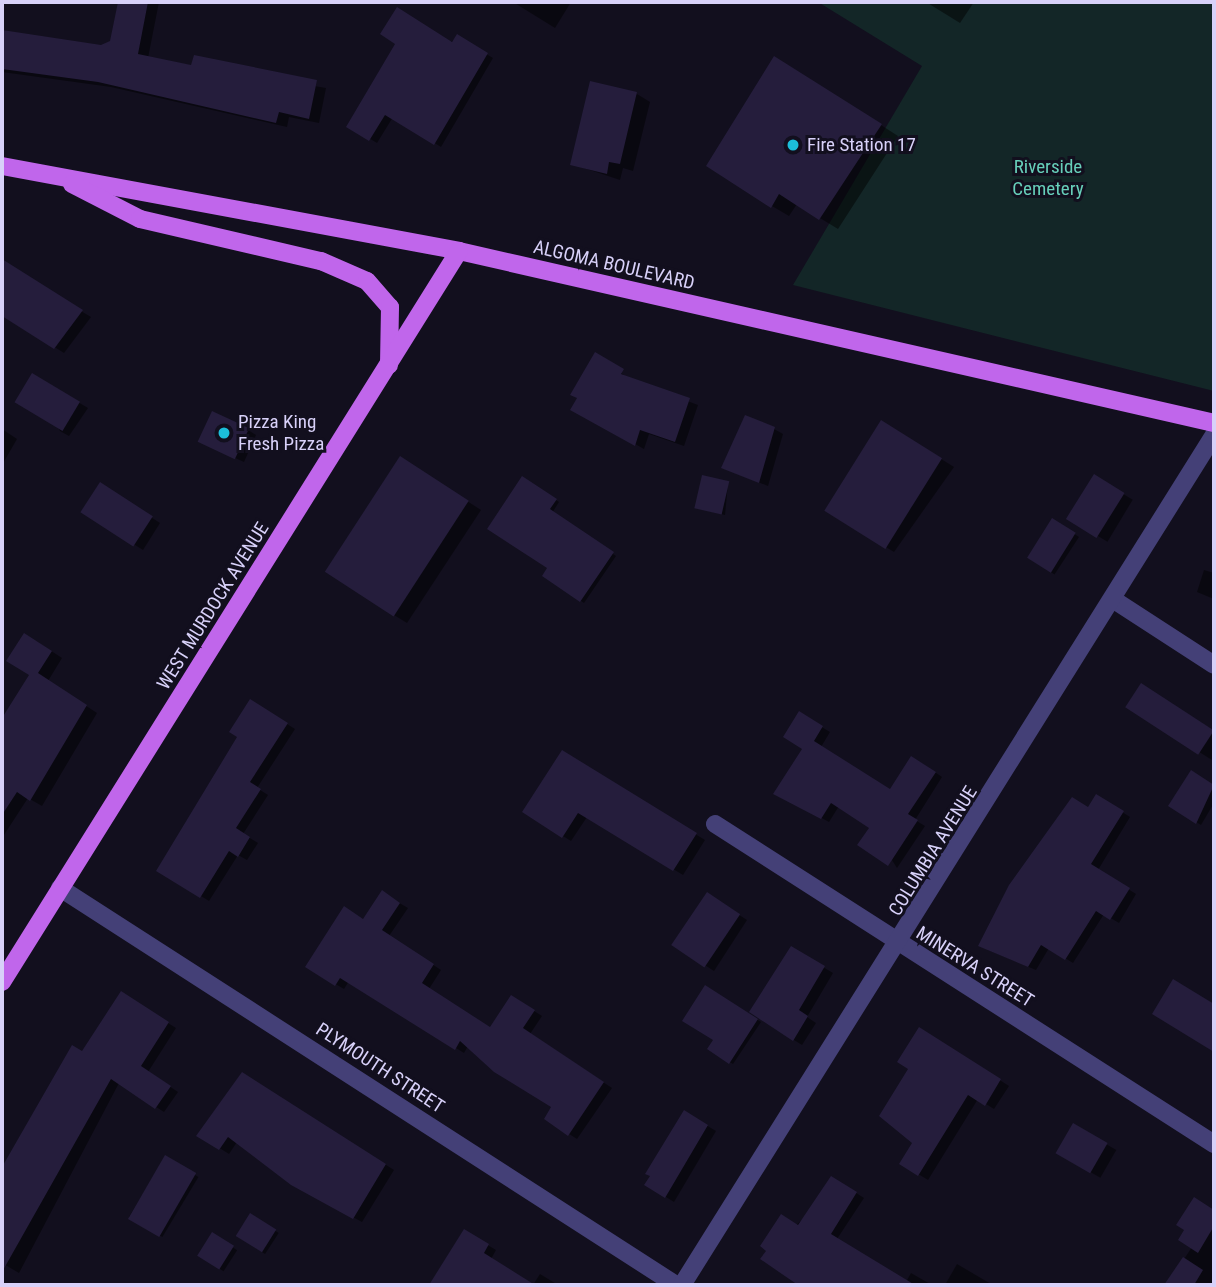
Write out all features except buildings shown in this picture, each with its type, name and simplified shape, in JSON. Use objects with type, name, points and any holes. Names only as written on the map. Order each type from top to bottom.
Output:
[{"type":"main road","name":"ALGOMA BOULEVARD","points":[[2,166],[459,251],[1214,423]]},
{"type":"main road","points":[[53,175],[140,219],[321,261],[367,281],[390,307],[389,368]]},
{"type":"main road","name":"WEST MURDOCK AVENUE","points":[[2,982],[389,368],[459,251]]},
{"type":"street","name":"COLUMBIA AVENUE","points":[[682,1285],[900,944],[1214,435]]},
{"type":"street","points":[[1114,600],[1214,665]]},
{"type":"street","name":"MINERVA STREET","points":[[715,824],[1214,1144]]},
{"type":"street","name":"PLYMOUTH STREET","points":[[60,888],[676,1285]]},
{"type":"green space","name":"Riverside Cemetery","points":[[818,2],[1214,2],[1214,391],[793,285],[922,66]]},
{"type":"place","name":"Fire Station 17","points":[[793,145]]},
{"type":"place","name":"Pizza King Fresh Pizza","points":[[224,433]]}]
